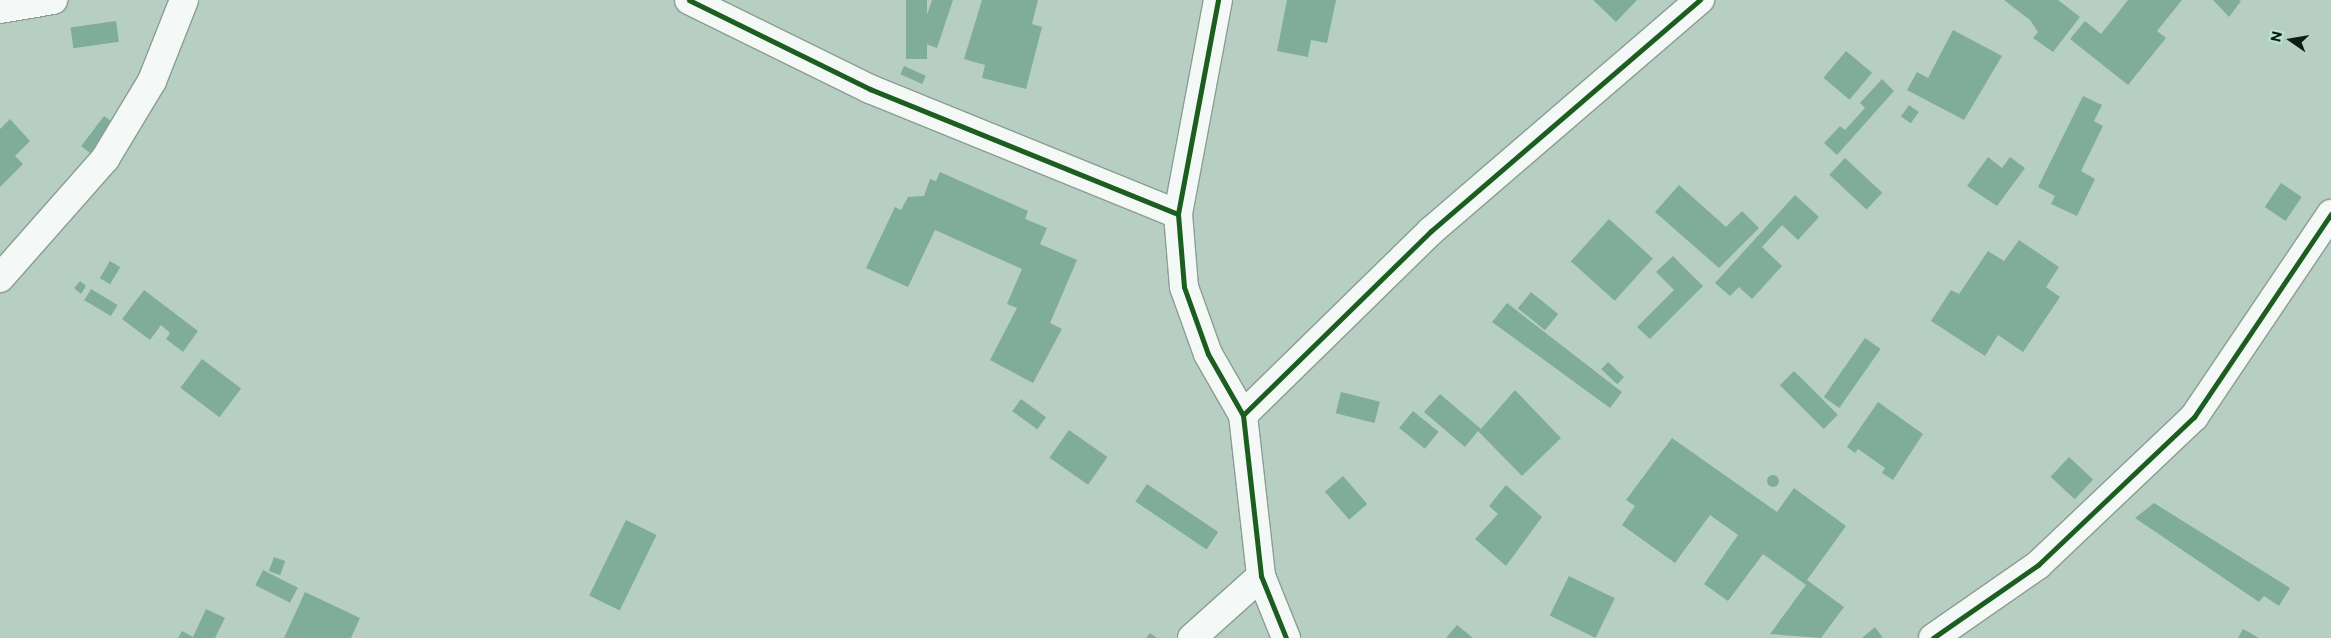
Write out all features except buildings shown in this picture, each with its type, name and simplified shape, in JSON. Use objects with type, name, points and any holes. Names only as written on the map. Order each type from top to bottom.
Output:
[{"type":"street","points":[[0,9],[52,0]]},
{"type":"street","points":[[0,278],[105,159],[152,81],[184,0]]},
{"type":"street","points":[[689,0],[870,89],[1178,214]]},
{"type":"street","points":[[1218,0],[1178,214],[1184,287],[1208,354],[1244,415],[1261,576],[1286,638]]},
{"type":"street","points":[[1244,415],[1431,231],[1700,0]]},
{"type":"street","points":[[1933,638],[2038,566],[2194,417],[2331,214]]},
{"type":"street","points":[[1192,638],[1261,576]]},
{"type":"cycle path","points":[[689,0],[870,89],[1178,214]]},
{"type":"cycle path","points":[[1218,0],[1178,214],[1184,287],[1208,354],[1243,415],[1261,576],[1286,638]]},
{"type":"cycle path","points":[[1243,415],[1431,231],[1700,0]]},
{"type":"cycle path","points":[[1933,638],[2038,565],[2194,417],[2331,214]]}]
